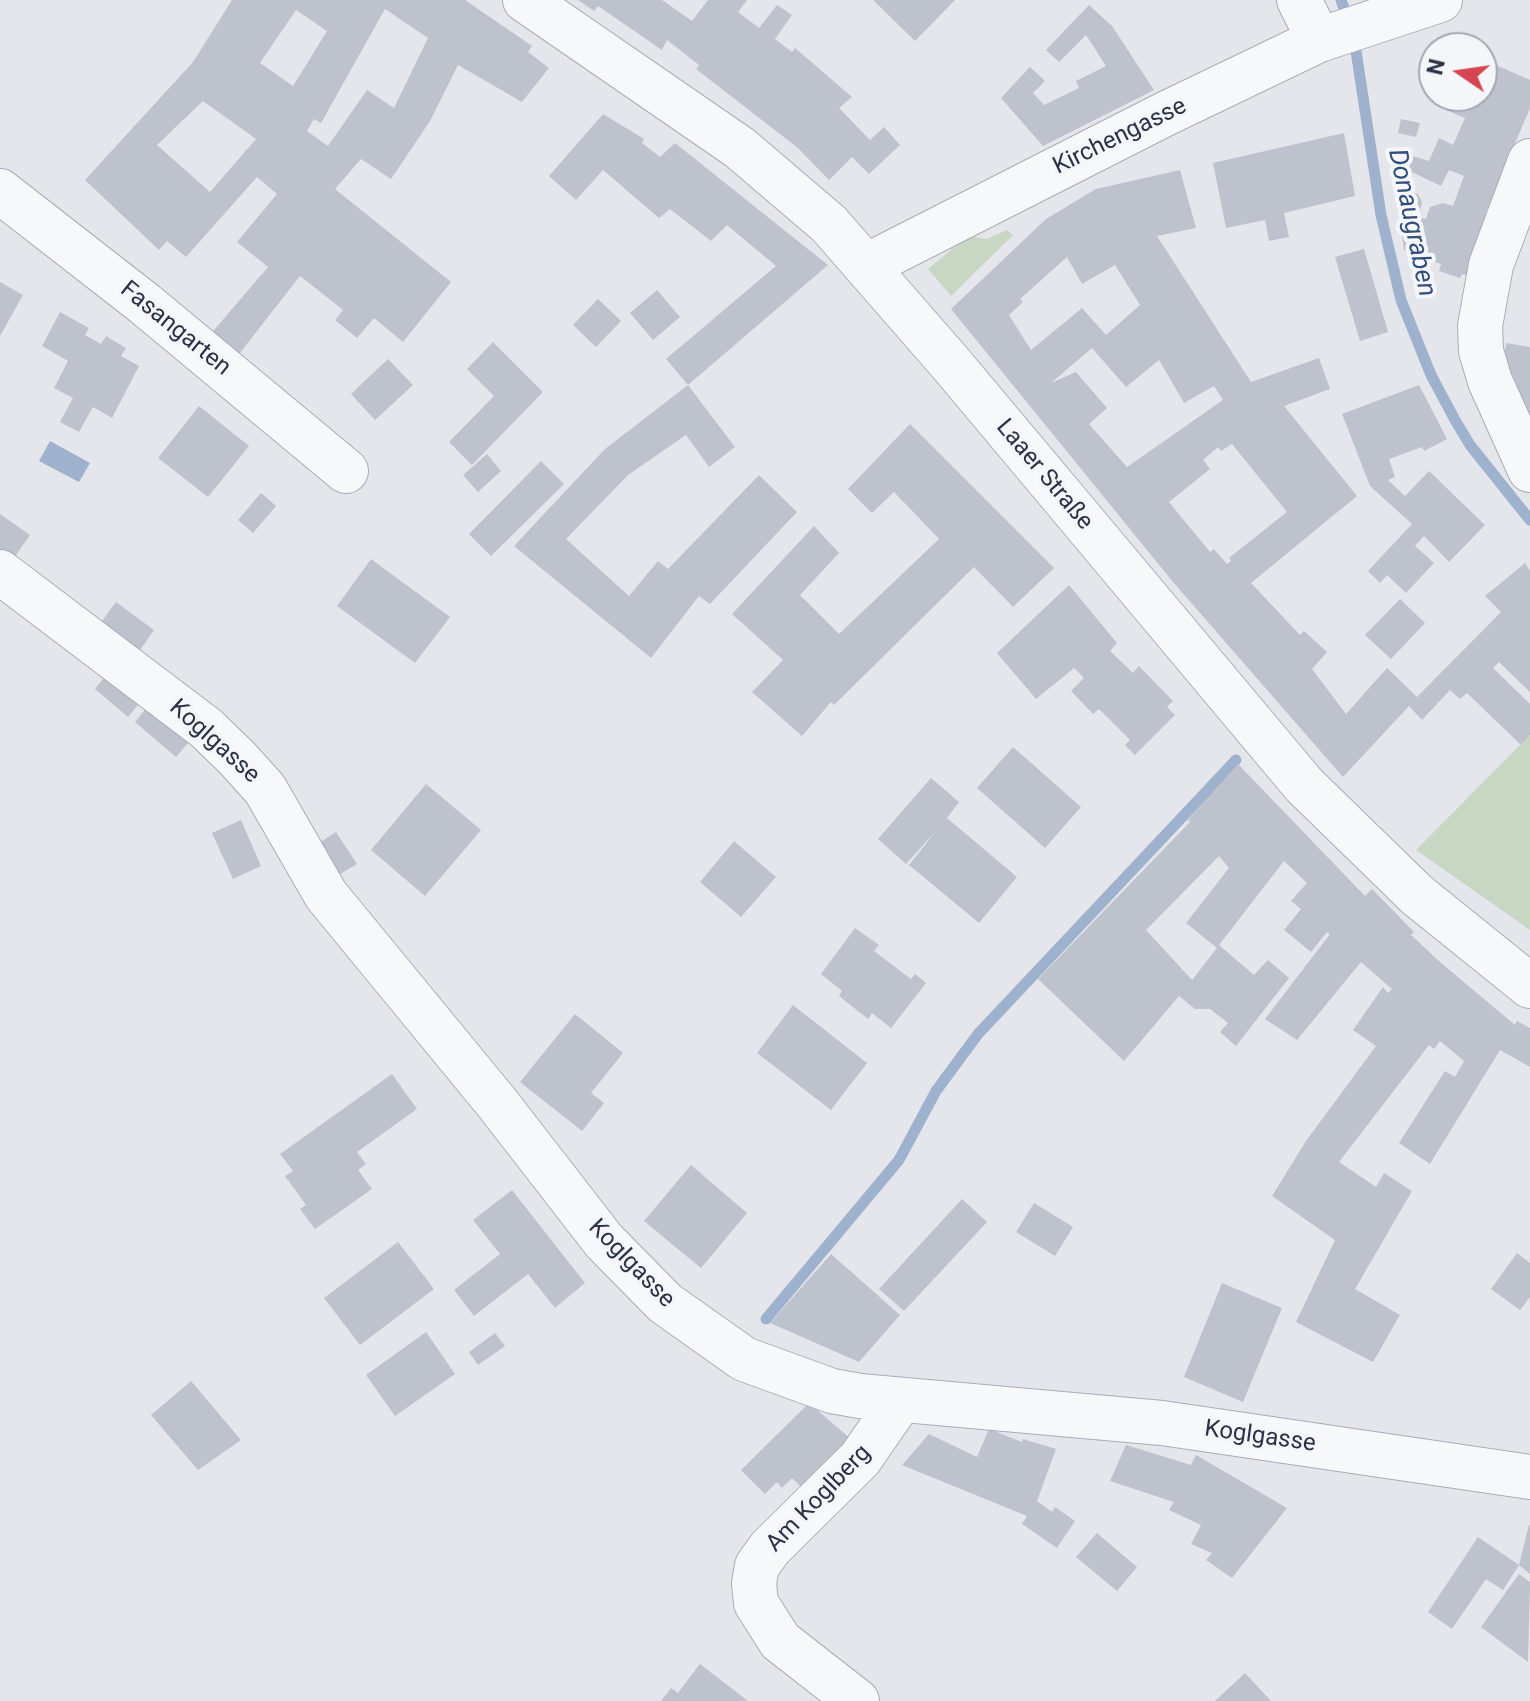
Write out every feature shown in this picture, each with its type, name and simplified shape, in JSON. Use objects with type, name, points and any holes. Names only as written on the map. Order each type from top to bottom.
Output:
[{"type":"street","name":"Laaer Straße","points":[[525,0],[740,148],[829,224],[868,265],[1304,785],[1417,895],[1530,986]]},
{"type":"street","points":[[1299,0],[1346,30]]},
{"type":"street","name":"Kirchengasse","points":[[868,265],[1165,114],[1346,30],[1440,0]]},
{"type":"street","points":[[1530,161],[1491,265],[1480,326],[1481,351],[1490,381],[1530,470]]},
{"type":"street","name":"Fasangarten","points":[[0,191],[145,304],[346,471]]},
{"type":"street","name":"Koglgasse","points":[[0,572],[206,728],[237,758],[265,789],[326,895],[378,963],[497,1103],[604,1241],[665,1303],[715,1341],[766,1368],[832,1391],[900,1401],[1162,1423],[1530,1477]]},
{"type":"street","name":"Am Koglberg","points":[[857,1701],[780,1641],[756,1603],[754,1583],[757,1566],[770,1548],[860,1459],[900,1401]]},
{"type":"green space","points":[[1007,230],[1013,235],[951,296],[928,269],[968,236],[987,239]]},
{"type":"green space","points":[[1530,735],[1530,930],[1416,850]]},
{"type":"water","points":[[50,441],[90,463],[79,482],[39,461]]},
{"type":"building","points":[[232,0],[465,0],[532,46],[528,52],[549,68],[522,102],[458,65],[430,121],[391,179],[361,159],[335,189],[451,282],[403,342],[374,318],[357,338],[335,320],[343,310],[300,276],[236,358],[209,336],[268,267],[237,242],[277,194],[257,177],[186,257],[167,241],[159,250],[85,180],[193,62]],"holes":[[[385,9],[428,38],[394,108],[367,90],[328,146],[307,131],[314,119],[321,123]],[[296,10],[327,31],[293,86],[260,63]],[[203,101],[256,139],[210,192],[157,145]]]},
{"type":"building","points":[[578,0],[662,0],[692,21],[708,0],[747,0],[738,12],[759,28],[777,5],[792,15],[775,39],[792,52],[795,48],[852,97],[839,108],[870,140],[884,127],[900,145],[869,174],[852,157],[829,180],[798,148],[696,69],[699,65],[667,40],[662,50],[598,6],[594,11]]},
{"type":"building","points":[[873,0],[955,0],[915,41]]},
{"type":"building","points":[[1089,5],[1112,26],[1154,90],[1043,146],[1001,98],[1030,67],[1045,81],[1033,93],[1044,105],[1079,88],[1076,81],[1106,66],[1086,35],[1059,62],[1046,50]]},
{"type":"building","points":[[1498,66],[1530,80],[1530,108],[1485,214],[1490,215],[1481,243],[1476,241],[1474,246],[1479,248],[1469,276],[1462,274],[1460,278],[1439,271],[1441,264],[1404,250],[1395,186],[1418,194],[1422,203],[1418,217],[1426,219],[1430,207],[1443,203],[1453,206],[1464,176],[1449,170],[1441,186],[1391,162],[1389,149],[1429,161],[1439,138],[1453,145],[1465,118],[1451,112],[1498,112]]},
{"type":"building","points":[[603,114],[644,139],[642,143],[660,157],[675,143],[828,265],[688,385],[666,359],[776,266],[727,225],[711,241],[670,209],[659,218],[603,170],[576,200],[549,176]]},
{"type":"building","points":[[1401,119],[1420,123],[1416,137],[1398,133]]},
{"type":"building","points":[[1344,133],[1355,196],[1284,213],[1289,237],[1269,241],[1265,220],[1226,228],[1213,163]]},
{"type":"building","points":[[1180,170],[1196,228],[1157,236],[1251,382],[1319,358],[1330,389],[1284,406],[1357,496],[1251,583],[1300,635],[1304,631],[1327,652],[1312,669],[1346,714],[1387,668],[1417,697],[1501,612],[1485,596],[1525,563],[1530,571],[1530,692],[1499,662],[1493,668],[1530,704],[1530,735],[1521,745],[1467,693],[1460,699],[1450,690],[1422,720],[1409,706],[1343,777],[1173,582],[951,309],[1046,219],[1096,189]],"holes":[[[1067,257],[1082,284],[1115,265],[1140,305],[1106,335],[1082,308],[1031,350],[1009,315],[1023,302],[1020,299]],[[1092,348],[1126,387],[1159,360],[1184,403],[1214,386],[1223,400],[1127,467],[1089,424],[1107,408],[1076,372],[1051,383]],[[1232,444],[1287,512],[1229,558],[1231,561],[1227,564],[1214,549],[1210,552],[1169,502],[1210,469],[1203,460],[1218,447],[1221,451]]]},
{"type":"building","points":[[1364,249],[1388,332],[1360,341],[1335,257]]},
{"type":"building","points":[[0,282],[23,295],[0,336]]},
{"type":"building","points":[[657,290],[680,317],[653,340],[630,313]]},
{"type":"building","points":[[598,299],[621,321],[596,347],[573,325]]},
{"type":"building","points":[[60,312],[89,328],[85,335],[101,344],[106,336],[126,348],[121,356],[139,366],[112,418],[93,407],[79,432],[60,422],[73,398],[54,388],[68,361],[42,346]]},
{"type":"building","points":[[493,342],[543,392],[472,465],[449,442],[494,396],[467,369]]},
{"type":"building","points":[[1506,343],[1530,347],[1530,419],[1504,359]]},
{"type":"building","points":[[388,359],[413,385],[375,420],[351,394]]},
{"type":"building","points":[[688,385],[735,447],[709,467],[686,435],[628,475],[566,539],[629,596],[658,561],[668,569],[759,475],[797,512],[710,604],[699,596],[651,658],[514,546],[605,449]]},
{"type":"building","points":[[1419,385],[1447,439],[1424,451],[1422,447],[1389,459],[1395,477],[1388,480],[1405,496],[1429,471],[1485,525],[1449,562],[1424,536],[1415,546],[1434,563],[1406,593],[1387,575],[1380,583],[1368,571],[1412,524],[1370,486],[1342,414]]},
{"type":"building","points":[[199,406],[249,446],[208,497],[158,458]]},
{"type":"building","points":[[910,424],[1054,568],[1013,607],[974,567],[834,705],[831,702],[802,736],[752,692],[783,660],[732,614],[814,526],[839,553],[800,595],[839,634],[939,539],[894,492],[872,513],[848,489]]},
{"type":"building","points":[[487,454],[501,471],[478,492],[463,475]]},
{"type":"building","points":[[541,461],[564,484],[491,556],[469,534]]},
{"type":"building","points":[[261,493],[276,506],[253,533],[238,520]]},
{"type":"building","points":[[0,514],[30,535],[9,565],[0,559]]},
{"type":"building","points":[[371,559],[450,617],[415,663],[337,606]]},
{"type":"building","points":[[1069,585],[1117,643],[1110,651],[1133,673],[1139,666],[1173,701],[1167,707],[1175,715],[1135,755],[1125,745],[1130,740],[1099,709],[1093,714],[1071,691],[1084,678],[1074,668],[1036,699],[997,653]]},
{"type":"building","points":[[1400,599],[1425,623],[1391,659],[1365,635]]},
{"type":"building","points":[[116,602],[154,630],[135,657],[96,629]]},
{"type":"building","points":[[112,668],[145,696],[128,717],[95,689]]},
{"type":"building","points":[[152,701],[194,736],[176,757],[135,722]]},
{"type":"building","points":[[1013,747],[1081,807],[1045,848],[977,788]]},
{"type":"building","points":[[1238,764],[1365,896],[1372,889],[1414,932],[1411,935],[1440,962],[1515,1025],[1517,1021],[1530,1028],[1530,1067],[1500,1050],[1430,1164],[1399,1143],[1445,1071],[1455,1077],[1464,1061],[1440,1041],[1434,1049],[1429,1045],[1339,1162],[1376,1187],[1384,1173],[1412,1191],[1355,1289],[1400,1315],[1373,1362],[1296,1322],[1335,1240],[1272,1196],[1306,1141],[1376,1046],[1353,1030],[1383,987],[1388,993],[1392,989],[1361,962],[1297,1040],[1265,1019],[1330,934],[1327,932],[1311,952],[1284,930],[1301,909],[1291,901],[1307,883],[1284,861],[1219,945],[1254,975],[1268,960],[1289,978],[1236,1046],[1220,1032],[1228,1023],[1210,1009],[1195,1009],[1179,996],[1124,1061],[1038,979],[1190,822],[1188,820]],"holes":[[[1219,856],[1229,868],[1186,923],[1217,948],[1192,980],[1146,930]]]},
{"type":"building","points":[[931,778],[959,802],[947,818],[1017,877],[979,923],[909,865],[936,831],[906,864],[878,839]]},
{"type":"building","points":[[426,784],[481,830],[425,896],[371,850]]},
{"type":"building","points":[[241,820],[261,866],[233,879],[212,833]]},
{"type":"building","points":[[336,832],[357,864],[332,879],[311,848]]},
{"type":"building","points":[[734,841],[776,877],[741,917],[700,882]]},
{"type":"building","points":[[855,928],[879,945],[874,951],[911,979],[915,974],[926,983],[891,1028],[872,1013],[868,1019],[839,996],[842,991],[821,974]]},
{"type":"building","points":[[793,1005],[867,1063],[831,1110],[757,1053]]},
{"type":"building","points":[[575,1014],[623,1053],[591,1093],[604,1103],[582,1131],[520,1082]]},
{"type":"building","points":[[392,1074],[417,1109],[357,1152],[366,1164],[358,1170],[372,1189],[315,1229],[300,1209],[306,1205],[285,1176],[293,1171],[280,1154]]},
{"type":"building","points":[[691,1165],[747,1213],[701,1268],[644,1221]]},
{"type":"building","points":[[512,1190],[585,1283],[555,1308],[528,1274],[474,1316],[454,1290],[500,1254],[473,1220]]},
{"type":"building","points":[[962,1199],[987,1222],[904,1311],[879,1289]]},
{"type":"building","points":[[1034,1203],[1073,1227],[1055,1256],[1016,1232]]},
{"type":"building","points":[[398,1242],[434,1289],[360,1345],[324,1298]]},
{"type":"building","points":[[1517,1253],[1530,1263],[1530,1297],[1520,1310],[1491,1289]]},
{"type":"building","points":[[831,1254],[900,1315],[859,1362],[770,1323]]},
{"type":"building","points":[[1222,1283],[1282,1308],[1243,1402],[1184,1377]]},
{"type":"building","points":[[426,1332],[455,1374],[395,1416],[366,1375]]},
{"type":"building","points":[[495,1333],[505,1346],[478,1365],[469,1352]]},
{"type":"building","points":[[191,1381],[241,1440],[198,1470],[151,1415]]},
{"type":"building","points":[[809,1403],[851,1439],[801,1487],[792,1478],[782,1488],[777,1482],[765,1494],[741,1470]]},
{"type":"building","points":[[989,1429],[1022,1442],[1023,1439],[1056,1449],[1037,1501],[1052,1512],[1055,1507],[1075,1521],[1057,1548],[1022,1524],[1027,1516],[902,1465],[929,1434],[977,1457]]},
{"type":"building","points":[[1126,1445],[1191,1465],[1196,1455],[1287,1508],[1232,1578],[1206,1560],[1212,1553],[1191,1544],[1201,1525],[1169,1510],[1174,1502],[1110,1481]]},
{"type":"building","points":[[1530,1525],[1530,1574],[1519,1565]]},
{"type":"building","points":[[1097,1533],[1137,1567],[1117,1591],[1076,1557]]},
{"type":"building","points":[[1478,1537],[1519,1565],[1503,1590],[1486,1579],[1452,1629],[1428,1612]]},
{"type":"building","points":[[1519,1574],[1530,1582],[1528,1662],[1481,1627]]},
{"type":"building","points":[[700,1664],[748,1701],[661,1701],[671,1688],[678,1693]]},
{"type":"building","points":[[1245,1673],[1271,1701],[1215,1701]]},
{"type":"waterway","name":"Donaugraben","points":[[1341,0],[1349,22]]},
{"type":"waterway","name":"Donaugraben","points":[[1354,38],[1381,215],[1401,300],[1431,375],[1455,420],[1470,445],[1530,520]]},
{"type":"waterway","points":[[766,1319],[899,1160],[936,1091],[978,1034],[1236,760]]}]
